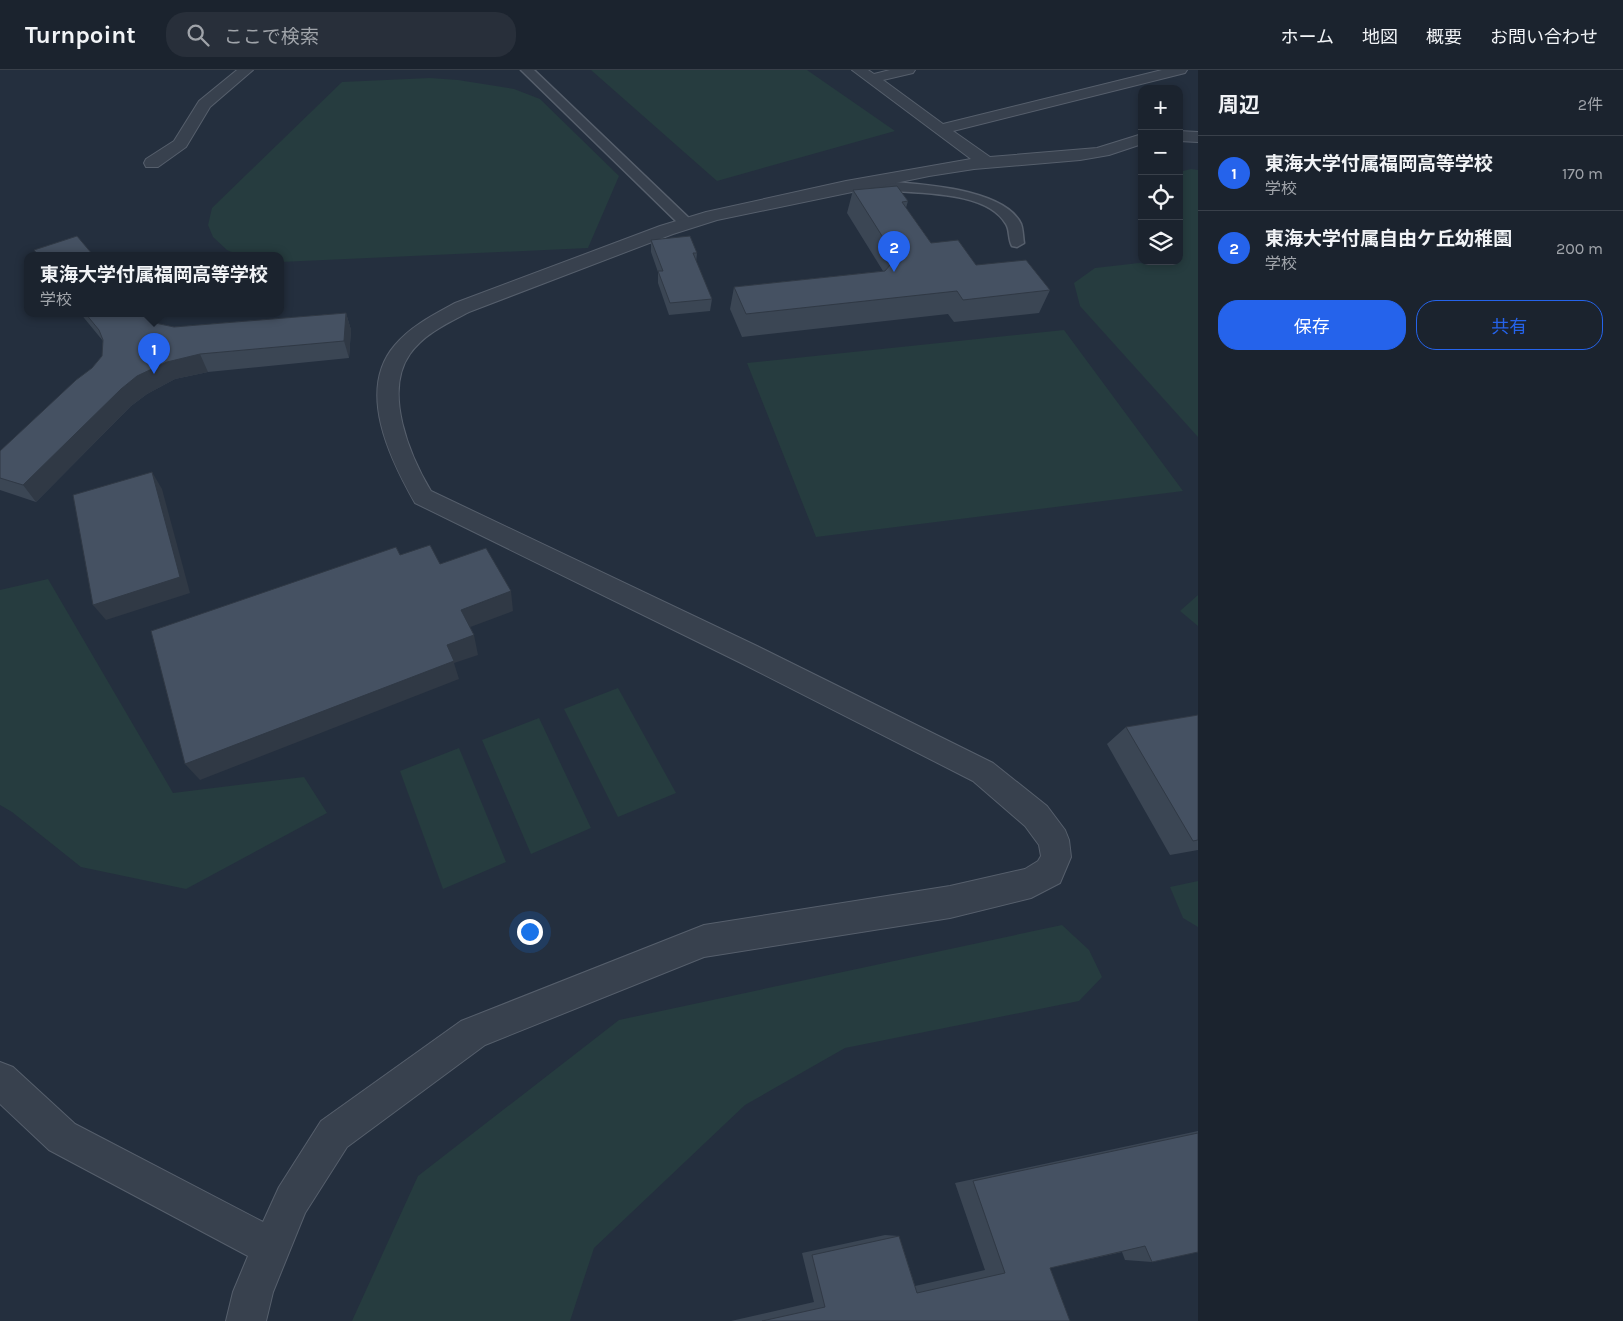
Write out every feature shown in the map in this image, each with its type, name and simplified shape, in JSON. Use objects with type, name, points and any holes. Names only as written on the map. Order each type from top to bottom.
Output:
[{"type":"street","points":[[152,163],[180,144],[204,104],[246,70]]},
{"type":"street","points":[[865,74],[908,70]]},
{"type":"street","points":[[941,129],[1180,70]]},
{"type":"street","points":[[865,74],[987,163]]},
{"type":"street","points":[[1183,136],[1198,137]]},
{"type":"street","points":[[246,1321],[253,1292],[292,1200],[334,1134],[474,1033],[704,941],[950,902],[1031,884],[1049,872],[1056,857],[1054,840],[1036,816],[983,772],[739,650],[423,497],[410,476],[388,408],[388,388],[392,367],[404,348],[435,320],[468,304],[592,260],[686,223],[733,210],[958,166],[1096,153],[1119,148],[1138,140]]},
{"type":"street","points":[[0,1080],[62,1137],[272,1248]]},
{"type":"lane","points":[[527,70],[686,223]]},
{"type":"lane","points":[[865,184],[958,193],[975,197],[992,204],[1004,213],[1018,234],[1017,243]]},
{"type":"green space","points":[[591,70],[807,70],[895,131],[717,181]]},
{"type":"green space","points":[[430,78],[458,80],[514,89],[540,99],[619,176],[588,248],[284,262],[284,252],[231,252],[227,250],[213,237],[208,225],[212,208],[342,82]]},
{"type":"green space","points":[[1198,170],[1198,437],[1080,306],[1074,283],[1095,268],[1138,263],[1138,265],[1183,265],[1183,171]]},
{"type":"green space","points":[[1064,330],[1183,491],[816,537],[747,363]]},
{"type":"green space","points":[[48,579],[173,793],[304,777],[327,813],[186,889],[81,867],[12,812],[0,805],[0,590]]},
{"type":"green space","points":[[1198,595],[1198,626],[1180,611]]},
{"type":"green space","points":[[618,688],[676,793],[618,817],[564,709]]},
{"type":"green space","points":[[539,718],[591,828],[531,854],[482,740]]},
{"type":"green space","points":[[459,748],[506,862],[443,889],[400,771]]},
{"type":"green space","points":[[1198,881],[1198,927],[1183,918],[1170,887]]},
{"type":"green space","points":[[1062,925],[1089,950],[1102,977],[1079,1001],[845,1048],[745,1105],[594,1248],[570,1321],[352,1321],[418,1176],[619,1020]]},
{"type":"building","points":[[897,186],[908,201],[902,202],[931,243],[958,240],[976,265],[1026,260],[1050,290],[963,300],[957,291],[746,314],[734,287],[885,271],[896,258],[853,190]]},
{"type":"building","points":[[77,236],[90,252],[36,252],[34,250]]},
{"type":"building","points":[[690,236],[697,253],[693,253],[712,299],[670,303],[658,271],[663,271],[651,240]]},
{"type":"building","points":[[346,313],[344,341],[200,354],[167,362],[137,376],[121,389],[23,485],[0,478],[0,451],[76,380],[92,368],[102,356],[103,340],[99,330],[88,317],[147,317],[155,323],[174,327]]},
{"type":"building","points":[[152,472],[180,577],[93,605],[73,495]]},
{"type":"building","points":[[430,545],[440,564],[486,548],[511,591],[461,610],[474,635],[447,645],[454,661],[185,764],[151,631],[396,547],[400,555]]},
{"type":"building","points":[[1198,715],[1198,840],[1193,841],[1126,727]]},
{"type":"building","points":[[1198,1133],[1198,1252],[1152,1262],[1145,1246],[1050,1268],[1070,1321],[762,1321],[825,1307],[812,1255],[899,1236],[917,1293],[1005,1273],[973,1181]]},
{"type":"place","name":"東海大学付属自由ケ丘幼稚園","points":[[894,272]]},
{"type":"place","name":"東海大学付属福岡高等学校","points":[[154,374]]}]
